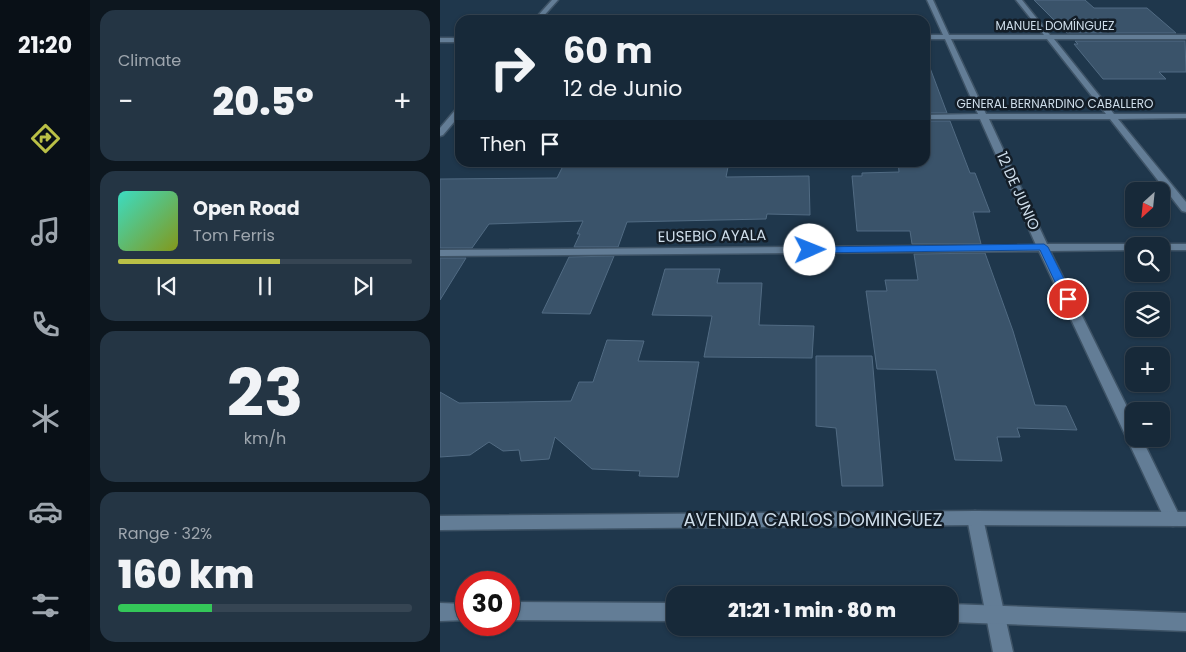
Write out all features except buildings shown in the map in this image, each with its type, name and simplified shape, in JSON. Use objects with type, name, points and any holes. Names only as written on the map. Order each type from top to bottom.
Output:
[{"type":"street","points":[[542,15],[555,0]]},
{"type":"street","name":"12 DE JUNIO","points":[[930,0],[1125,419]]},
{"type":"street","points":[[1019,0],[1186,209]]},
{"type":"street","name":"MANUEL DOMÍNGUEZ","points":[[930,37],[1186,37]]},
{"type":"street","points":[[440,40],[455,40]]},
{"type":"street","name":"GENERAL BERNARDINO CABALLERO","points":[[930,117],[1186,116]]},
{"type":"street","points":[[440,118],[455,118]]},
{"type":"street","points":[[440,133],[455,119]]},
{"type":"street","name":"EUSEBIO AYALA","points":[[440,254],[1125,247]]},
{"type":"street","points":[[1170,247],[1186,247]]},
{"type":"street","name":"12 DE JUNIO","points":[[1139,447],[1180,519]]},
{"type":"street","points":[[975,518],[1003,652]]},
{"type":"street","name":"AVENIDA CARLOS DOMINGUEZ","points":[[440,523],[975,518],[1180,519]]},
{"type":"street","points":[[520,611],[666,612]]},
{"type":"street","points":[[440,612],[455,612]]},
{"type":"street","points":[[958,613],[1186,622]]},
{"type":"route","points":[[810,250],[1044,247],[1068,299]]}]
